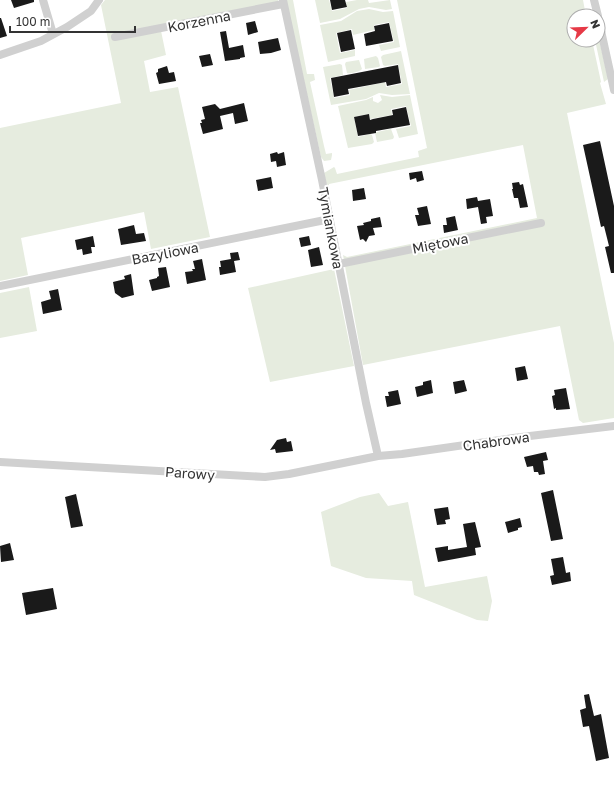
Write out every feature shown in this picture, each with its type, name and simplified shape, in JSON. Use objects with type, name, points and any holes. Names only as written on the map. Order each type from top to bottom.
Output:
[{"type":"street","points":[[43,0],[53,34]]},
{"type":"street","points":[[0,55],[41,41],[91,11],[99,0]]},
{"type":"street","name":"Korzenna","points":[[115,37],[283,2]]},
{"type":"street","name":"Tymiankowa","points":[[283,2],[330,219],[366,403],[378,456]]},
{"type":"street","points":[[605,48],[614,90]]},
{"type":"street","name":"Bazyliowa","points":[[0,286],[330,219]]},
{"type":"street","name":"Miętowa","points":[[339,264],[541,223]]},
{"type":"street","name":"Chabrowa","points":[[378,456],[614,426]]},
{"type":"street","name":"Parowy","points":[[0,462],[265,477],[289,474],[378,456]]},
{"type":"shaded area","points":[[105,0],[278,0],[279,3],[160,26],[166,55],[144,61],[150,92],[178,87],[210,237],[151,249],[144,212],[21,238],[28,275],[0,281],[0,128],[121,103],[101,5]]},
{"type":"shaded area","points":[[286,0],[293,0],[307,74],[314,74],[315,80],[310,82],[326,154],[332,153],[331,160],[324,161],[321,157]]},
{"type":"shaded area","points":[[315,0],[329,0],[332,11],[347,8],[346,2],[357,0],[368,0],[369,3],[390,0],[392,9],[386,10],[369,7],[359,9],[340,19],[320,23]]},
{"type":"shaded area","points":[[397,0],[583,0],[584,8],[566,8],[566,48],[594,48],[600,83],[606,104],[567,113],[614,343],[614,418],[583,423],[579,420],[560,326],[363,365],[343,255],[347,257],[537,218],[523,145],[329,184],[327,187],[324,173],[334,167],[337,174],[419,157],[418,151],[427,148]]},
{"type":"shaded area","points":[[369,9],[383,12],[393,11],[400,47],[381,51],[379,45],[394,42],[389,22],[374,25],[374,30],[353,35],[352,29],[336,33],[340,53],[355,50],[355,56],[328,62],[320,25],[341,21],[357,11]]},
{"type":"shaded area","points":[[597,48],[601,48],[608,79],[604,82]]},
{"type":"shaded area","points":[[401,51],[410,94],[392,95],[379,93],[366,99],[331,105],[323,67],[340,64],[342,65],[343,75],[330,78],[334,98],[350,95],[349,90],[385,82],[386,87],[402,84],[398,64],[385,66],[383,65],[381,57],[383,55]]},
{"type":"shaded area","points":[[376,56],[380,66],[365,69],[364,59]]},
{"type":"shaded area","points":[[359,60],[362,69],[347,73],[346,62]]},
{"type":"shaded area","points":[[380,95],[392,97],[410,95],[418,134],[399,138],[396,129],[411,126],[406,106],[391,109],[392,115],[370,119],[369,114],[354,117],[358,137],[370,134],[372,135],[374,142],[372,144],[348,148],[338,106],[373,97],[373,101],[378,103],[382,100]]},
{"type":"shaded area","points":[[391,129],[394,137],[393,139],[377,142],[375,133]]},
{"type":"shaded area","points":[[334,269],[354,366],[270,382],[248,288]]},
{"type":"shaded area","points":[[29,287],[37,331],[0,338],[0,293]]},
{"type":"shaded area","points":[[379,493],[388,506],[408,502],[425,587],[487,576],[492,601],[488,621],[477,620],[414,595],[412,581],[366,578],[331,566],[321,512],[360,497]]},
{"type":"building","points":[[11,0],[34,0],[34,2],[14,8]]},
{"type":"building","points":[[330,0],[345,0],[347,7],[332,10]]},
{"type":"building","points":[[0,18],[7,36],[0,38]]},
{"type":"building","points":[[255,21],[258,32],[248,35],[246,23]]},
{"type":"building","points":[[389,23],[393,41],[366,46],[364,34],[375,31],[374,26]]},
{"type":"building","points":[[351,30],[355,49],[341,52],[337,33]]},
{"type":"building","points":[[226,31],[229,48],[243,45],[245,57],[225,61],[220,32]]},
{"type":"building","points":[[278,38],[281,50],[260,54],[258,42]]},
{"type":"building","points":[[210,54],[213,65],[202,67],[199,56]]},
{"type":"building","points":[[398,65],[401,83],[387,86],[386,82],[348,89],[349,94],[334,97],[331,78]]},
{"type":"building","points":[[167,66],[169,73],[174,72],[176,81],[159,84],[156,73],[158,72],[158,69]]},
{"type":"building","points":[[244,103],[248,121],[235,124],[233,113],[220,116],[223,129],[203,134],[200,123],[202,123],[201,120],[205,119],[202,107],[215,104],[220,109]]},
{"type":"building","points":[[406,107],[410,125],[358,136],[354,117],[369,114],[370,120],[393,115],[392,110]]},
{"type":"building","points":[[600,141],[614,206],[614,273],[611,273],[605,247],[609,246],[604,226],[601,227],[583,145]]},
{"type":"building","points":[[277,152],[278,154],[284,152],[286,165],[277,167],[276,161],[271,162],[270,154]]},
{"type":"building","points":[[422,171],[424,180],[417,182],[416,178],[410,180],[409,173]]},
{"type":"building","points":[[271,177],[273,188],[258,191],[256,180]]},
{"type":"building","points":[[519,182],[520,185],[523,184],[528,207],[520,208],[518,198],[514,198],[512,183]]},
{"type":"building","points":[[364,188],[366,199],[353,201],[352,190]]},
{"type":"building","points":[[477,197],[478,201],[490,199],[493,216],[486,217],[487,223],[481,224],[478,207],[467,209],[466,199]]},
{"type":"building","points":[[427,206],[431,224],[418,226],[415,215],[419,215],[417,208]]},
{"type":"building","points":[[455,216],[458,230],[444,233],[443,225],[447,225],[446,218]]},
{"type":"building","points":[[380,217],[382,227],[373,228],[375,235],[369,236],[366,242],[363,239],[360,240],[357,226],[364,225],[363,223],[371,221],[371,219]]},
{"type":"building","points":[[134,225],[136,234],[144,233],[146,241],[121,245],[118,229]]},
{"type":"building","points":[[93,236],[95,247],[91,247],[92,253],[83,255],[82,249],[77,250],[75,240]]},
{"type":"building","points":[[309,236],[311,245],[301,247],[299,238]]},
{"type":"building","points":[[319,247],[323,265],[311,267],[308,250]]},
{"type":"building","points":[[238,252],[240,260],[234,261],[236,272],[220,275],[220,261],[231,259],[230,253]]},
{"type":"building","points":[[202,259],[206,280],[187,284],[185,272],[193,271],[192,269],[195,269],[193,261]]},
{"type":"building","points":[[166,267],[170,287],[152,291],[149,280],[159,276],[158,268]]},
{"type":"building","points":[[131,274],[134,295],[122,298],[115,293],[113,282],[125,279],[124,276]]},
{"type":"building","points":[[58,289],[62,310],[43,314],[41,302],[51,299],[49,291]]},
{"type":"building","points":[[525,366],[528,379],[517,381],[515,368]]},
{"type":"building","points":[[431,380],[433,393],[417,397],[415,387],[423,385],[423,382]]},
{"type":"building","points":[[464,380],[467,391],[455,394],[453,382]]},
{"type":"building","points":[[566,388],[570,409],[554,409],[552,396],[555,395],[554,390]]},
{"type":"building","points":[[398,390],[401,404],[387,407],[385,396],[389,396],[388,392]]},
{"type":"building","points":[[286,438],[287,442],[291,441],[293,451],[276,453],[275,449],[270,450],[277,440]]},
{"type":"building","points":[[546,452],[548,460],[543,461],[545,474],[539,475],[538,472],[534,472],[533,466],[527,467],[524,457]]},
{"type":"building","points":[[553,490],[563,539],[551,541],[541,493]]},
{"type":"building","points":[[76,494],[83,526],[71,528],[65,497]]},
{"type":"building","points":[[448,507],[450,519],[445,520],[446,524],[437,525],[434,509]]},
{"type":"building","points":[[520,518],[522,527],[508,533],[505,522]]},
{"type":"building","points":[[475,522],[481,547],[475,548],[476,555],[438,562],[435,548],[448,546],[448,550],[467,547],[463,524]]},
{"type":"building","points":[[10,543],[14,560],[1,562],[0,546]]},
{"type":"building","points":[[563,557],[566,573],[570,572],[571,581],[552,585],[550,576],[554,575],[551,559]]},
{"type":"building","points":[[53,588],[57,609],[26,615],[22,593]]},
{"type":"building","points":[[589,694],[594,716],[601,714],[609,758],[596,761],[589,726],[583,727],[580,710],[586,708],[584,695]]}]
